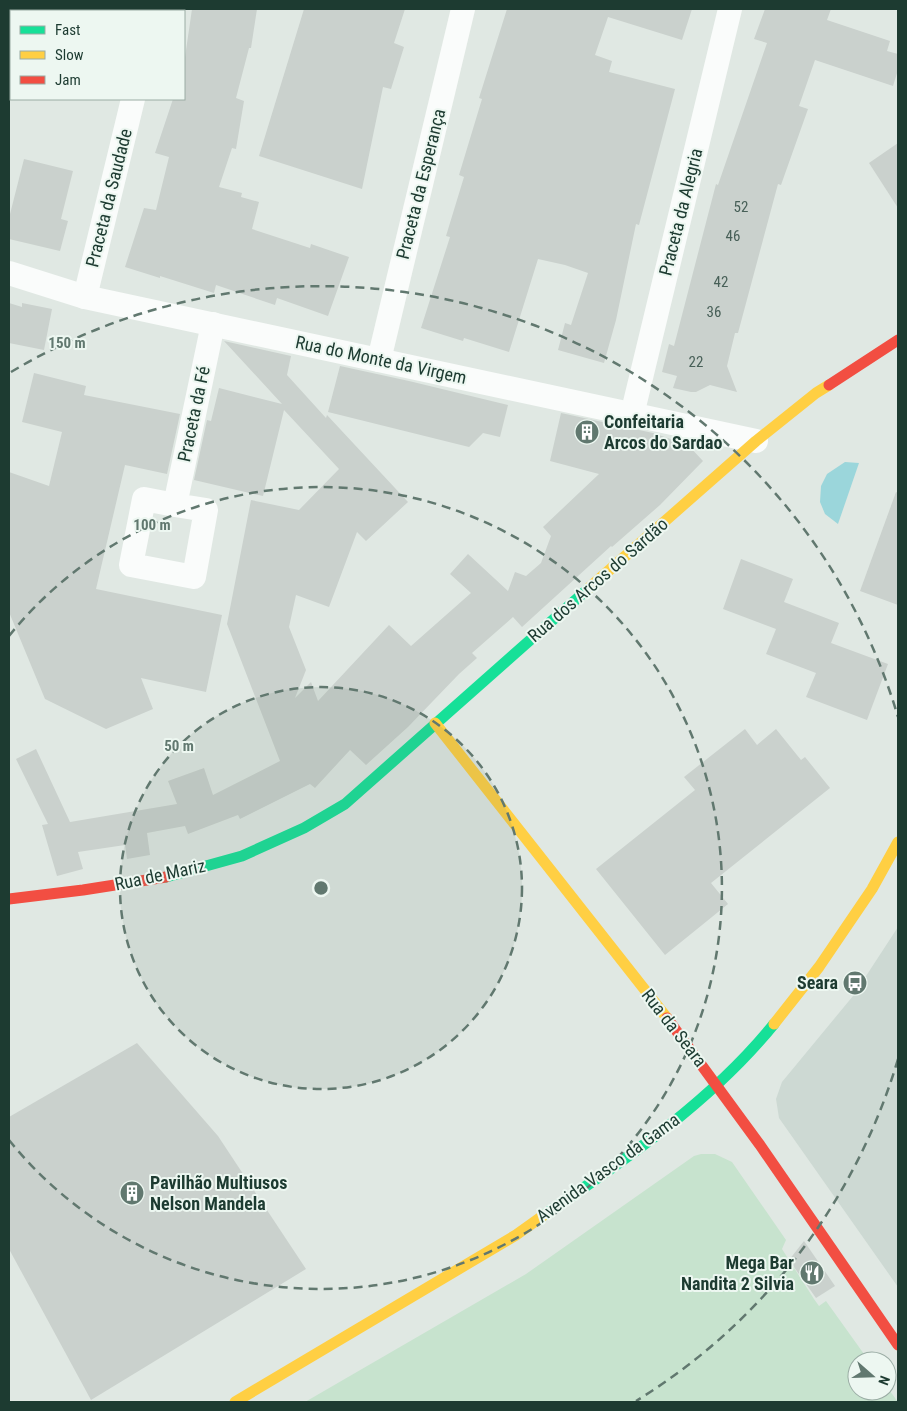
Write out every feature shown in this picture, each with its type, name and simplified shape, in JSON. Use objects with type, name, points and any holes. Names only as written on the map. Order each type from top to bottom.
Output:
[{"type":"main road","name":"Rua dos Arcos do Sardão","points":[[304,828],[345,804],[756,441],[816,393],[898,340]]},
{"type":"main road","name":"Rua da Seara","points":[[435,723],[718,1085],[898,1344]]},
{"type":"main road","name":"Rua de Mariz","points":[[9,899],[162,878],[242,856],[304,828]]},
{"type":"main road","name":"Avenida Vasco da Gama","points":[[235,1402],[516,1235],[620,1163],[718,1085],[756,1046],[819,968],[872,889],[898,842]]},
{"type":"street","name":"Praceta da Esperança","points":[[379,360],[463,9]]},
{"type":"street","name":"Praceta da Alegria","points":[[632,415],[730,9]]},
{"type":"street","name":"Praceta da Saudade","points":[[86,297],[133,100]]},
{"type":"street","name":"Rua do Monte da Virgem","points":[[9,272],[86,297],[756,441]]},
{"type":"street","name":"Praceta da Fé","points":[[175,505],[213,324]]},
{"type":"shaded area","points":[[898,927],[898,1287],[779,1118],[776,1099],[782,1082],[853,996]]},
{"type":"green space","points":[[715,1154],[732,1162],[786,1240],[782,1249],[814,1299],[819,1306],[826,1301],[862,1351],[847,1351],[847,1401],[898,1402],[305,1402],[526,1274],[694,1156]]},
{"type":"water","points":[[845,462],[859,463],[838,524],[825,514],[820,502],[821,486],[827,474]]},
{"type":"building","points":[[192,9],[257,9],[251,48],[249,48],[236,98],[244,101],[236,149],[232,148],[219,187],[242,193],[241,197],[259,202],[252,229],[310,248],[311,244],[349,257],[328,316],[277,298],[275,305],[216,285],[214,293],[125,267],[144,208],[156,210],[169,157],[155,153],[173,100],[185,100],[185,57]]},
{"type":"building","points":[[304,9],[405,9],[394,43],[404,47],[391,89],[383,87],[362,189],[259,156]]},
{"type":"building","points":[[507,9],[692,9],[682,40],[608,17],[595,55],[612,61],[609,72],[675,89],[639,225],[636,224],[616,320],[604,363],[558,350],[565,323],[571,325],[588,273],[565,265],[538,259],[509,352],[464,338],[463,341],[421,328],[450,237],[446,236],[464,177],[459,175],[482,99],[479,98]]},
{"type":"building","points":[[765,9],[831,9],[827,20],[890,41],[887,51],[898,54],[898,70],[893,86],[815,60],[799,106],[808,109],[781,185],[778,184],[738,333],[735,333],[727,366],[737,392],[710,385],[696,392],[691,392],[673,388],[677,376],[662,372],[669,344],[674,346],[716,184],[718,185],[767,43],[754,39]]},
{"type":"building","points":[[898,143],[898,208],[869,163]]},
{"type":"building","points":[[24,159],[73,171],[61,219],[68,221],[60,251],[9,239],[9,218]]},
{"type":"building","points":[[9,303],[22,307],[22,303],[52,309],[44,350],[9,343]]},
{"type":"building","points":[[224,341],[291,356],[287,375],[408,502],[366,541],[357,532],[329,607],[296,595],[289,627],[306,670],[295,698],[311,682],[318,701],[389,625],[411,646],[471,593],[450,574],[468,554],[508,591],[515,572],[526,576],[541,563],[551,536],[543,527],[599,474],[550,461],[561,413],[653,433],[688,445],[703,461],[660,505],[611,546],[522,627],[513,617],[472,653],[477,658],[408,727],[366,765],[350,750],[315,788],[310,784],[240,819],[238,815],[188,834],[185,826],[147,833],[150,855],[127,859],[125,845],[78,852],[83,869],[57,876],[42,825],[48,824],[16,759],[36,749],[70,822],[177,804],[168,781],[204,768],[213,795],[280,761],[227,624],[251,500],[299,510],[339,469],[284,410],[263,496],[194,480],[207,420],[211,421],[219,388],[282,404]]},
{"type":"building","points":[[340,366],[508,405],[500,437],[483,433],[469,447],[328,412]]},
{"type":"building","points":[[34,373],[86,386],[84,395],[180,414],[167,474],[125,465],[96,589],[222,615],[206,692],[141,678],[153,709],[106,729],[45,699],[9,612],[9,472],[49,486],[62,432],[22,422]]},
{"type":"building","points":[[896,492],[898,493],[898,605],[860,591]]},
{"type":"building","points":[[741,559],[793,579],[784,602],[839,623],[831,643],[888,664],[867,720],[806,697],[816,673],[766,654],[776,629],[723,609]]},
{"type":"building","points":[[745,729],[757,745],[776,729],[801,760],[805,757],[830,788],[711,883],[728,904],[665,955],[596,869],[695,790],[684,777]]},
{"type":"building","name":"Pavilhão Multiusos Nelson Mandela","points":[[137,1043],[218,1136],[306,1269],[91,1400],[9,1249],[9,1117]]},
{"type":"building","name":"Mega Bar Nandita 2 Silvia","points":[[804,1241],[835,1286],[816,1298],[789,1260]]},
{"type":"traffic: fast","points":[[166,877],[242,856],[304,828],[345,804],[589,588]]},
{"type":"traffic: fast","points":[[544,1215],[636,1151],[695,1104],[723,1079],[774,1024]]},
{"type":"traffic: slow","points":[[589,588],[756,441],[816,393],[829,385]]},
{"type":"traffic: slow","points":[[435,723],[667,1018]]},
{"type":"traffic: slow","points":[[774,1024],[819,967],[872,889],[898,842]]},
{"type":"traffic: slow","points":[[235,1402],[516,1235],[544,1215]]},
{"type":"traffic: jam","points":[[829,385],[898,340]]},
{"type":"traffic: jam","points":[[9,899],[166,877]]},
{"type":"traffic: jam","points":[[667,1018],[760,1145],[898,1345]]},
{"type":"place","name":"Confeitaria Arcos do Sardao","points":[[587,432]]},
{"type":"place","name":"Seara","points":[[855,983]]},
{"type":"place","name":"Pavilhão Multiusos Nelson Mandela","points":[[132,1193]]},
{"type":"place","name":"Mega Bar Nandita 2 Silvia","points":[[812,1273]]}]
